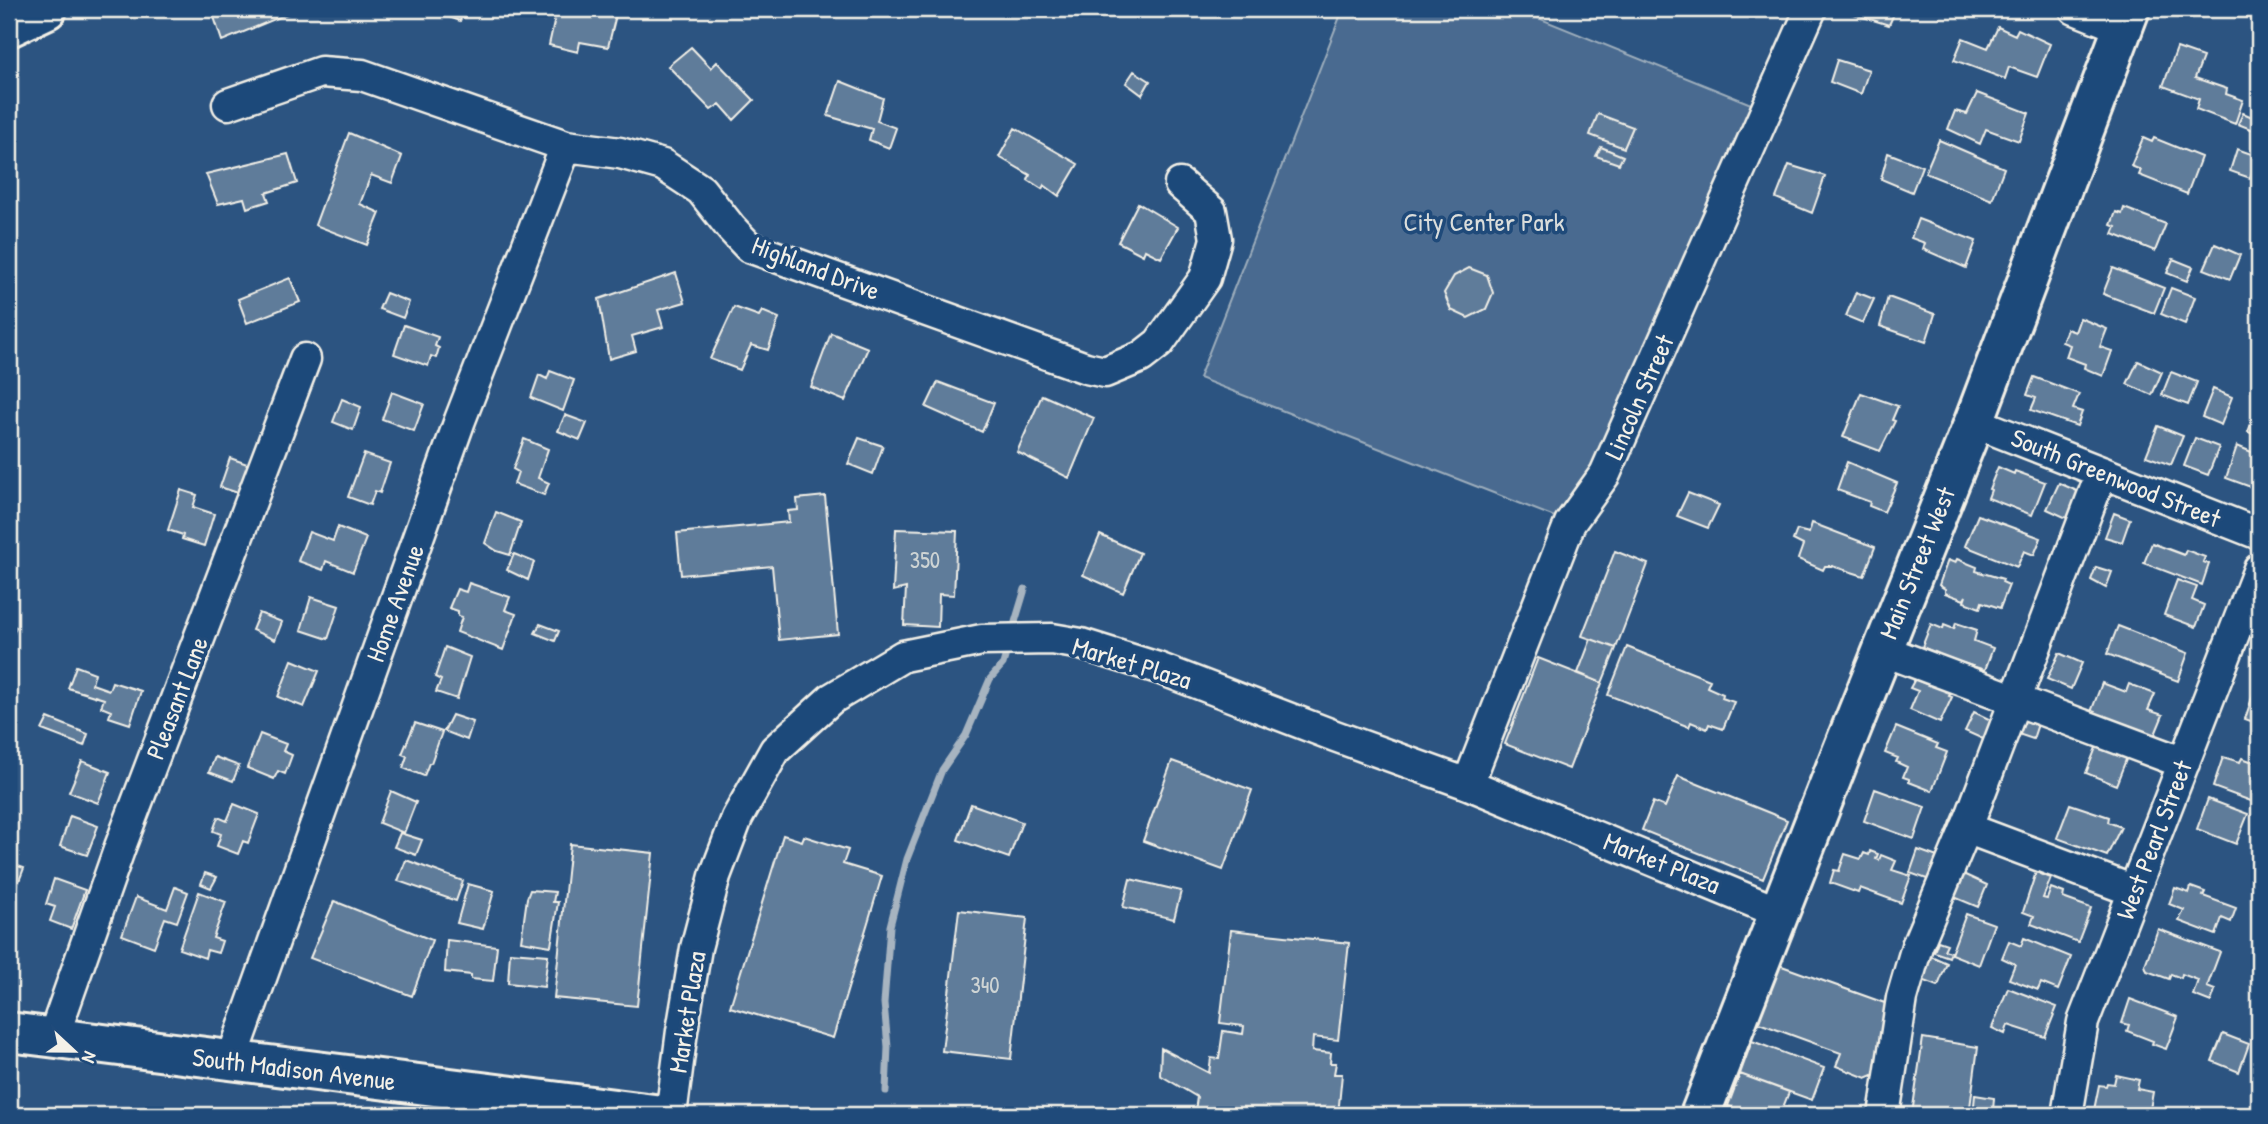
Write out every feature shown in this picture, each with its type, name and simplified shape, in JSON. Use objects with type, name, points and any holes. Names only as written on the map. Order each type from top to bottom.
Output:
[{"type":"main road","points":[[9,27],[47,9]]},
{"type":"main road","name":"Main Street West","points":[[1700,1115],[1778,912],[1974,422],[2126,18]]},
{"type":"main road","name":"South Madison Avenue","points":[[9,1032],[662,1115]]},
{"type":"street","name":"Lincoln Street","points":[[1468,784],[1570,523],[1605,474],[1811,9]]},
{"type":"street","points":[[2075,9],[2126,18]]},
{"type":"street","name":"Highland Drive","points":[[228,104],[321,72],[362,75],[566,146],[620,153],[663,165],[701,190],[730,228],[749,247],[1086,368],[1105,372],[1142,357],[1159,343],[1205,278],[1216,239],[1211,211],[1180,184]]},
{"type":"street","name":"Home Avenue","points":[[231,1062],[460,420],[566,146]]},
{"type":"street","name":"Pleasant Lane","points":[[53,1038],[120,847],[305,359]]},
{"type":"street","name":"South Greenwood Street","points":[[1974,422],[2259,534]]},
{"type":"street","points":[[1884,1115],[1902,998],[1917,946],[1966,828],[2102,472]]},
{"type":"street","name":"West Pearl Street","points":[[2067,1115],[2083,1022],[2259,569]]},
{"type":"street","name":"Market Plaza","points":[[671,1115],[696,948],[715,876],[737,818],[775,750],[831,699],[903,656],[982,640],[1052,639],[1081,644],[1158,668],[1468,784],[1778,912]]},
{"type":"street","points":[[1882,650],[2184,763]]},
{"type":"street","points":[[1966,828],[2134,891]]},
{"type":"green space","name":"City Center Park","points":[[1343,9],[1516,9],[1766,110],[1570,523],[1199,378]]},
{"type":"building","points":[[299,9],[222,41],[212,11]]},
{"type":"building","points":[[464,9],[460,21],[432,11]]},
{"type":"building","points":[[557,9],[583,9],[616,15],[608,47],[580,42],[578,52],[549,45]]},
{"type":"building","points":[[1712,9],[1730,9],[1727,15]]},
{"type":"building","points":[[1852,9],[1896,9],[1889,25],[1850,13]]},
{"type":"building","points":[[1998,27],[2015,35],[2018,29],[2050,44],[2037,77],[2009,67],[2005,79],[1954,60],[1963,38],[1988,48]]},
{"type":"building","points":[[691,47],[711,68],[717,62],[754,100],[734,120],[720,104],[711,110],[668,66]]},
{"type":"building","points":[[2177,48],[2203,57],[2195,78],[2227,89],[2226,94],[2243,100],[2235,124],[2196,109],[2199,99],[2163,86]]},
{"type":"building","points":[[1837,60],[1869,70],[1861,94],[1830,82]]},
{"type":"building","points":[[1134,71],[1150,81],[1142,95],[1126,83]]},
{"type":"building","points":[[840,81],[883,98],[877,121],[896,128],[889,148],[869,140],[872,129],[828,116]]},
{"type":"building","points":[[1977,93],[2029,113],[2019,141],[1986,129],[1980,144],[1948,129],[1955,111],[1967,114]]},
{"type":"building","points":[[2243,113],[2257,119],[2253,130],[2238,124]]},
{"type":"building","points":[[1598,114],[1633,127],[1624,148],[1590,135]]},
{"type":"building","points":[[1015,128],[1078,164],[1059,196],[1044,185],[1042,189],[1028,180],[1030,175],[999,157]]},
{"type":"building","points":[[349,133],[402,156],[392,183],[371,175],[360,204],[380,213],[367,245],[315,225]]},
{"type":"building","points":[[2143,138],[2152,142],[2154,138],[2201,157],[2187,194],[2139,175],[2141,170],[2131,166]]},
{"type":"building","points":[[1939,140],[2004,168],[1992,200],[1925,173]]},
{"type":"building","points":[[1601,147],[1623,156],[1619,164],[1596,156]]},
{"type":"building","points":[[2237,149],[2257,156],[2250,178],[2230,171]]},
{"type":"building","points":[[1888,153],[1922,166],[1912,192],[1881,179]]},
{"type":"building","points":[[288,154],[297,183],[266,193],[269,201],[247,208],[244,198],[218,204],[206,174]]},
{"type":"building","points":[[1789,165],[1825,176],[1812,213],[1776,198]]},
{"type":"building","points":[[1138,203],[1178,227],[1161,258],[1145,250],[1143,255],[1118,242]]},
{"type":"building","points":[[2124,208],[2166,224],[2155,251],[2113,234],[2116,227],[2111,225],[2116,212],[2122,214]]},
{"type":"building","points":[[1918,219],[1976,241],[1966,268],[1923,249],[1925,243],[1911,238]]},
{"type":"building","points":[[2215,244],[2240,255],[2230,279],[2204,269]]},
{"type":"building","points":[[2173,259],[2193,267],[2187,281],[2167,273]]},
{"type":"building","points":[[1469,268],[1487,275],[1493,293],[1486,309],[1468,318],[1451,310],[1444,293],[1454,276]]},
{"type":"building","points":[[2113,268],[2164,288],[2154,313],[2103,294]]},
{"type":"building","points":[[676,273],[685,302],[658,310],[663,327],[632,336],[636,351],[609,359],[599,299]]},
{"type":"building","points":[[290,278],[300,302],[247,323],[238,299]]},
{"type":"building","points":[[2171,288],[2195,297],[2185,324],[2161,314]]},
{"type":"building","points":[[1856,292],[1874,299],[1863,323],[1846,316]]},
{"type":"building","points":[[386,293],[409,302],[403,318],[379,309]]},
{"type":"building","points":[[1888,297],[1935,314],[1926,342],[1880,326]]},
{"type":"building","points":[[734,307],[759,316],[762,311],[779,318],[768,350],[751,345],[740,370],[710,359]]},
{"type":"building","points":[[2080,318],[2107,329],[2100,347],[2112,351],[2103,376],[2084,368],[2085,364],[2066,357],[2070,345],[2062,342],[2067,329],[2075,332]]},
{"type":"building","points":[[404,325],[438,337],[435,346],[439,348],[436,358],[431,356],[428,366],[394,354]]},
{"type":"building","points":[[831,333],[868,348],[845,401],[811,387]]},
{"type":"building","points":[[2138,361],[2162,372],[2152,395],[2127,384]]},
{"type":"building","points":[[550,371],[574,380],[563,411],[531,398],[539,375],[547,379]]},
{"type":"building","points":[[2171,372],[2197,382],[2188,405],[2162,395]]},
{"type":"building","points":[[2034,377],[2079,394],[2073,409],[2082,412],[2077,426],[2031,410],[2036,398],[2027,395]]},
{"type":"building","points":[[938,382],[994,403],[982,432],[926,407]]},
{"type":"building","points":[[2213,389],[2232,397],[2221,425],[2202,417]]},
{"type":"building","points":[[392,392],[424,404],[414,431],[382,419]]},
{"type":"building","points":[[1861,393],[1898,406],[1892,420],[1895,421],[1880,451],[1843,437]]},
{"type":"building","points":[[1042,395],[1094,418],[1069,478],[1017,452]]},
{"type":"building","points":[[342,399],[361,407],[353,430],[333,422]]},
{"type":"building","points":[[2257,409],[2259,410],[2259,436],[2248,432]]},
{"type":"building","points":[[565,415],[587,423],[580,440],[558,431]]},
{"type":"building","points":[[2158,426],[2183,436],[2171,465],[2146,456]]},
{"type":"building","points":[[859,438],[883,446],[873,474],[848,464]]},
{"type":"building","points":[[2195,438],[2219,447],[2208,475],[2184,466]]},
{"type":"building","points":[[524,439],[548,449],[538,478],[549,483],[544,495],[514,484],[518,472],[513,469]]},
{"type":"building","points":[[2237,446],[2259,455],[2259,490],[2226,478]]},
{"type":"building","points":[[364,454],[390,463],[380,493],[375,491],[370,505],[348,497]]},
{"type":"building","points":[[230,458],[253,466],[241,494],[220,487]]},
{"type":"building","points":[[1847,462],[1897,483],[1884,512],[1869,506],[1870,502],[1837,490]]},
{"type":"building","points":[[1998,467],[2045,482],[2032,515],[1988,498]]},
{"type":"building","points":[[2059,483],[2084,494],[2073,521],[2047,509]]},
{"type":"building","points":[[181,490],[197,495],[193,507],[214,514],[204,546],[182,539],[183,535],[168,530]]},
{"type":"building","points":[[1688,493],[1719,505],[1708,528],[1677,516]]},
{"type":"building","points":[[825,496],[838,634],[779,640],[772,566],[681,575],[677,533],[789,522],[788,511],[798,510],[797,499]]},
{"type":"building","points":[[496,512],[521,522],[510,555],[485,543]]},
{"type":"building","points":[[2114,513],[2130,519],[2122,542],[2105,537]]},
{"type":"building","points":[[1978,515],[2041,538],[2034,555],[2024,551],[2017,567],[1965,546]]},
{"type":"building","points":[[1812,523],[1875,547],[1864,576],[1832,566],[1825,566],[1823,570],[1798,559],[1803,545],[1793,540],[1797,530],[1809,533]]},
{"type":"building","points":[[338,527],[366,538],[353,572],[326,561],[323,570],[298,561],[309,532],[333,541]]},
{"type":"building","points":[[896,529],[957,531],[954,595],[939,594],[938,627],[904,625],[906,588],[893,591]]},
{"type":"building","points":[[1100,535],[1140,553],[1123,593],[1083,575]]},
{"type":"building","points":[[2152,543],[2184,555],[2186,550],[2205,557],[2203,562],[2209,564],[2202,585],[2144,563]]},
{"type":"building","points":[[1615,551],[1648,564],[1616,648],[1582,636]]},
{"type":"building","points":[[514,554],[534,562],[528,580],[507,570]]},
{"type":"building","points":[[1957,559],[1977,567],[1976,571],[2003,579],[2002,582],[2009,585],[2000,608],[1982,602],[1980,608],[1964,602],[1966,596],[1964,600],[1945,593],[1945,589],[1939,585],[1948,560],[1955,563]]},
{"type":"building","points":[[2096,567],[2112,572],[2106,588],[2091,580]]},
{"type":"building","points":[[2177,580],[2197,587],[2192,600],[2204,605],[2196,627],[2164,615]]},
{"type":"building","points":[[469,583],[510,597],[505,610],[516,614],[503,650],[457,632],[462,617],[458,616],[458,611],[449,608],[457,589],[466,592]]},
{"type":"building","points":[[311,597],[339,606],[328,639],[301,630]]},
{"type":"building","points":[[259,613],[282,622],[275,640],[252,630]]},
{"type":"building","points":[[1956,623],[1977,630],[1974,641],[1993,648],[1985,670],[1936,655],[1937,653],[1922,647],[1931,624],[1943,629],[1944,625],[1954,629]]},
{"type":"building","points":[[9,624],[16,627],[9,645]]},
{"type":"building","points":[[540,624],[559,631],[555,641],[535,633]]},
{"type":"building","points":[[2118,626],[2188,653],[2178,681],[2107,654]]},
{"type":"building","points":[[1591,639],[1616,648],[1602,683],[1578,673]]},
{"type":"building","points":[[445,647],[470,657],[457,699],[436,692],[441,680],[435,677]]},
{"type":"building","points":[[1627,647],[1710,680],[1707,687],[1723,694],[1722,698],[1734,702],[1723,729],[1709,724],[1707,729],[1691,722],[1689,727],[1608,695]]},
{"type":"building","points":[[2059,653],[2082,663],[2071,689],[2047,679]]},
{"type":"building","points":[[1538,658],[1602,683],[1569,769],[1505,744]]},
{"type":"building","points":[[292,660],[319,671],[304,707],[278,697]]},
{"type":"building","points":[[76,666],[95,673],[92,684],[109,690],[112,682],[141,691],[130,724],[109,717],[111,711],[101,707],[104,699],[68,688]]},
{"type":"building","points":[[1934,672],[1954,686],[1940,723],[1910,710],[1918,691],[1910,688],[1915,679],[1928,685]]},
{"type":"building","points":[[2102,683],[2126,692],[2129,684],[2155,694],[2148,710],[2163,715],[2154,737],[2091,712]]},
{"type":"building","points":[[2255,689],[2259,690],[2259,724],[2245,719]]},
{"type":"building","points":[[2025,708],[2041,715],[2033,739],[2015,733]]},
{"type":"building","points":[[1974,712],[1993,721],[1985,740],[1965,731]]},
{"type":"building","points":[[452,715],[473,722],[467,740],[444,731]]},
{"type":"building","points":[[48,718],[88,734],[84,746],[42,730]]},
{"type":"building","points":[[415,723],[442,732],[424,776],[403,768],[407,756],[402,754]]},
{"type":"building","points":[[1896,727],[1938,744],[1936,748],[1947,752],[1932,791],[1909,782],[1909,779],[1903,777],[1907,767],[1896,762],[1898,758],[1885,753]]},
{"type":"building","points":[[260,734],[286,744],[283,751],[292,755],[285,774],[278,771],[274,779],[247,768]]},
{"type":"building","points":[[2099,740],[2129,752],[2116,785],[2086,773]]},
{"type":"building","points":[[215,757],[239,766],[233,781],[209,772]]},
{"type":"building","points":[[2223,757],[2240,762],[2242,758],[2259,764],[2259,804],[2213,787]]},
{"type":"building","points":[[82,761],[110,772],[98,803],[69,792]]},
{"type":"building","points":[[1172,761],[1252,790],[1223,870],[1143,841]]},
{"type":"building","points":[[1678,776],[1787,820],[1763,879],[1642,830],[1653,802],[1665,807]]},
{"type":"building","points":[[1875,789],[1925,807],[1914,839],[1864,821]]},
{"type":"building","points":[[391,791],[416,802],[404,833],[379,823]]},
{"type":"building","points":[[2208,799],[2248,814],[2236,844],[2197,829]]},
{"type":"building","points":[[234,804],[259,814],[248,843],[243,841],[238,854],[217,846],[221,834],[213,831],[218,817],[227,821]]},
{"type":"building","points":[[971,804],[1022,822],[1009,858],[958,840]]},
{"type":"building","points":[[2070,804],[2109,817],[2108,822],[2121,827],[2107,856],[2057,838]]},
{"type":"building","points":[[70,816],[98,826],[87,855],[60,846]]},
{"type":"building","points":[[400,833],[422,840],[416,855],[394,847]]},
{"type":"building","points":[[783,835],[802,841],[804,836],[848,850],[843,864],[882,876],[833,1038],[730,1007]]},
{"type":"building","points":[[570,844],[653,853],[637,1006],[554,998]]},
{"type":"building","points":[[1918,850],[1943,859],[1935,882],[1910,873]]},
{"type":"building","points":[[1870,851],[1878,854],[1876,859],[1879,860],[1881,855],[1896,861],[1892,870],[1911,876],[1901,903],[1860,888],[1858,893],[1830,883],[1834,870],[1839,871],[1845,854],[1861,859],[1864,853],[1869,855]]},
{"type":"building","points":[[406,860],[463,881],[456,901],[398,881]]},
{"type":"building","points":[[9,863],[24,868],[14,894],[9,892]]},
{"type":"building","points":[[2036,872],[2051,878],[2043,898],[2047,899],[2051,888],[2064,893],[2063,898],[2091,908],[2078,942],[2031,924],[2034,916],[2023,912]]},
{"type":"building","points":[[205,873],[217,877],[211,888],[201,884]]},
{"type":"building","points":[[1963,874],[1987,885],[1978,907],[1954,897]]},
{"type":"building","points":[[54,879],[85,890],[71,929],[50,921],[55,907],[46,904]]},
{"type":"building","points":[[1130,879],[1181,891],[1174,919],[1123,907]]},
{"type":"building","points":[[468,884],[494,891],[483,929],[457,923]]},
{"type":"building","points":[[175,887],[188,892],[177,922],[165,918],[154,947],[122,935],[136,897],[167,909]]},
{"type":"building","points":[[2191,887],[2205,892],[2203,896],[2236,908],[2231,922],[2222,918],[2216,935],[2179,921],[2184,910],[2169,904],[2175,888],[2189,893]]},
{"type":"building","points":[[530,890],[555,892],[553,902],[558,902],[551,946],[521,941]]},
{"type":"building","points":[[199,892],[226,902],[213,938],[222,941],[218,953],[207,950],[205,958],[179,949]]},
{"type":"building","points":[[334,901],[432,940],[412,996],[310,958]]},
{"type":"building","points":[[959,910],[1027,918],[1011,1059],[942,1051]]},
{"type":"building","points":[[1966,914],[1994,924],[1979,965],[1951,954]]},
{"type":"building","points":[[2158,929],[2220,952],[2207,987],[2215,990],[2211,1002],[2193,995],[2198,980],[2182,974],[2181,978],[2171,974],[2169,979],[2147,971],[2145,965]]},
{"type":"building","points":[[1231,930],[1349,943],[1338,1040],[1313,1037],[1312,1051],[1331,1053],[1330,1063],[1336,1063],[1334,1074],[1342,1074],[1338,1115],[1214,1115],[1195,1111],[1197,1097],[1160,1075],[1161,1048],[1209,1073],[1211,1058],[1219,1059],[1223,1031],[1243,1034],[1244,1026],[1220,1023]]},
{"type":"building","points":[[2259,930],[2259,957],[2250,953]]},
{"type":"building","points":[[2024,938],[2071,957],[2058,990],[2041,983],[2038,990],[2009,979],[2015,964],[2002,958],[2009,941],[2021,946]]},
{"type":"building","points":[[447,940],[497,946],[493,981],[445,972]]},
{"type":"building","points":[[1938,941],[1947,944],[1944,950],[1951,952],[1949,957],[1934,952]]},
{"type":"building","points":[[510,952],[548,955],[544,987],[508,983]]},
{"type":"building","points":[[1931,956],[1947,963],[1938,986],[1922,980]]},
{"type":"building","points":[[1779,965],[1893,1006],[1878,1073],[1866,1078],[1836,1066],[1841,1053],[1756,1022]]},
{"type":"building","points":[[2008,988],[2057,1007],[2045,1037],[2008,1025],[2005,1034],[1992,1028]]},
{"type":"building","points":[[2130,999],[2178,1017],[2166,1049],[2127,1031],[2129,1025],[2122,1023]]},
{"type":"building","points":[[2223,1034],[2249,1044],[2239,1072],[2212,1061]]},
{"type":"building","points":[[1923,1038],[1978,1047],[1969,1115],[1895,1115],[1912,1114]]},
{"type":"building","points":[[1752,1041],[1824,1068],[1812,1100],[1740,1074]]},
{"type":"building","points":[[1740,1074],[1789,1092],[1780,1115],[1754,1115],[1728,1106]]},
{"type":"building","points":[[2116,1075],[2139,1080],[2137,1089],[2153,1092],[2149,1115],[2093,1115],[2099,1085],[2114,1084]]},
{"type":"building","points":[[1975,1095],[1994,1098],[1995,1115],[1973,1115]]},
{"type":"building","points":[[1728,1106],[1754,1115],[1725,1115]]},
{"type":"building","points":[[9,1107],[72,1115],[9,1115]]},
{"type":"waterway","points":[[1012,632],[1025,589]]},
{"type":"waterway","points":[[886,1091],[888,1047],[884,1003],[890,926],[907,859],[942,770],[966,735],[990,679],[1003,664],[1008,647]]}]
